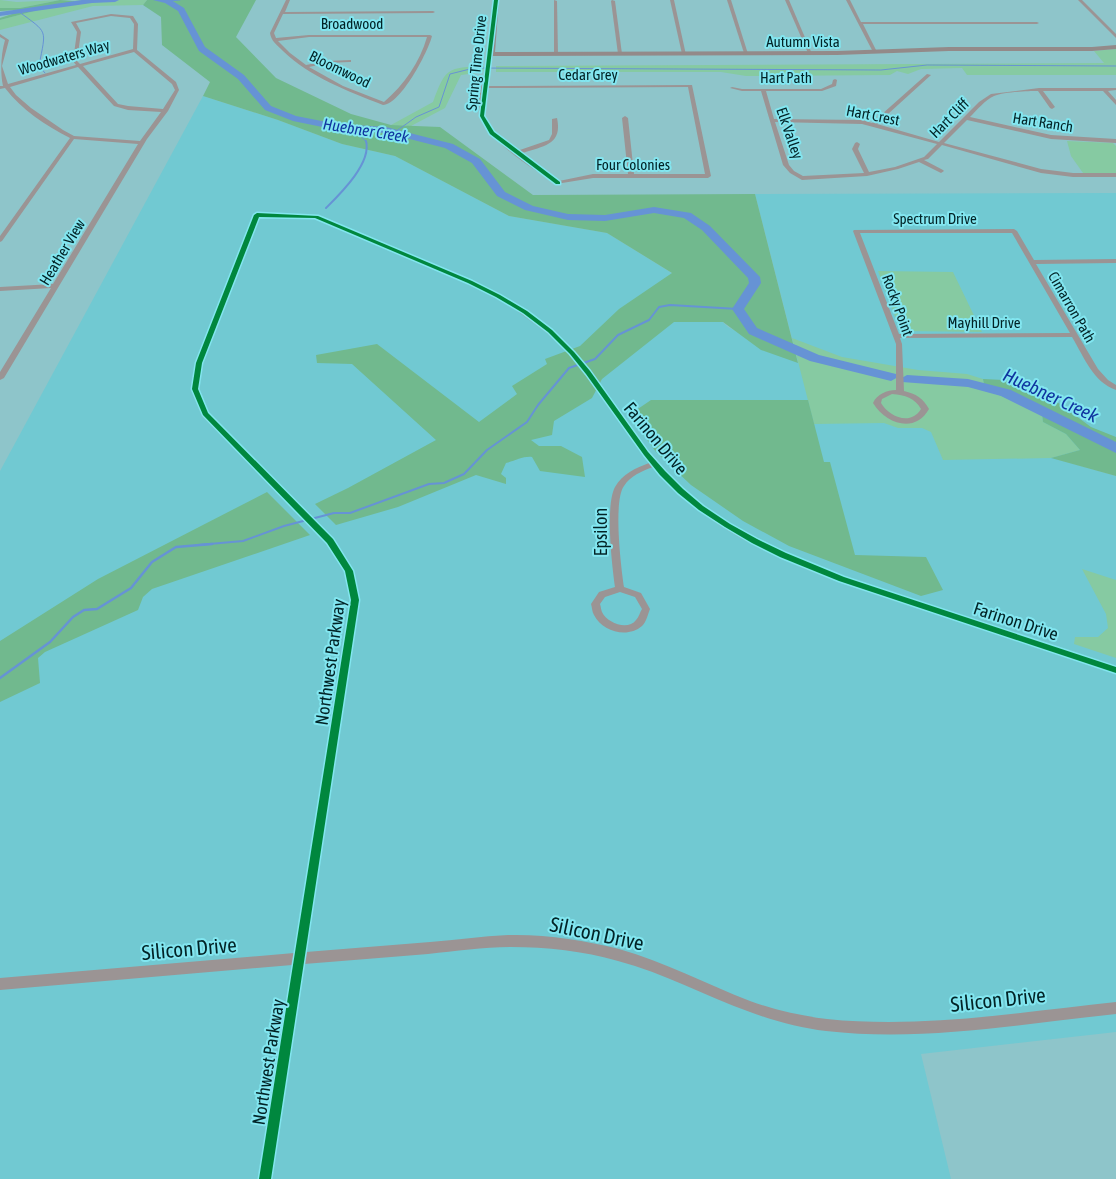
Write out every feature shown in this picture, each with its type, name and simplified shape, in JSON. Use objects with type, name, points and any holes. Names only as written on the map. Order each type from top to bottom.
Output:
[{"type":"street","points":[[274,40],[272,33],[288,0]]},
{"type":"street","name":"Spring Time Drive","points":[[496,0],[489,69],[481,111],[484,122],[492,133],[558,183]]},
{"type":"street","points":[[672,0],[684,54]]},
{"type":"street","points":[[729,0],[746,53]]},
{"type":"street","points":[[787,0],[810,53]]},
{"type":"street","points":[[848,0],[875,52]]},
{"type":"street","points":[[1080,0],[1116,37]]},
{"type":"street","points":[[555,1],[556,54]]},
{"type":"street","points":[[613,1],[620,54]]},
{"type":"street","points":[[282,13],[433,12]]},
{"type":"street","points":[[135,50],[136,24],[131,17],[109,15],[73,22],[79,32],[74,57],[116,105],[164,111]]},
{"type":"street","points":[[860,23],[1037,23]]},
{"type":"street","points":[[0,35],[7,40],[0,66],[7,87],[19,100],[61,131],[74,136],[143,140]]},
{"type":"street","name":"Broadwood","points":[[274,40],[302,36],[430,36],[426,51],[404,87],[386,104]]},
{"type":"street","name":"Bloomwood","points":[[274,40],[288,55],[328,81],[386,104]]},
{"type":"street","name":"Autumn Vista","points":[[491,54],[1081,50],[1116,47]]},
{"type":"street","name":"Woodwaters Way","points":[[0,88],[135,50]]},
{"type":"street","name":"Heather View","points":[[0,378],[143,140],[154,128],[177,90],[176,84],[135,50]]},
{"type":"street","points":[[304,66],[349,61]]},
{"type":"street","points":[[874,124],[929,74]]},
{"type":"street","name":"Hart Path","points":[[732,88],[822,90],[834,85],[835,80]]},
{"type":"street","name":"Cedar Grey","points":[[486,87],[690,86],[708,176]]},
{"type":"street","points":[[1039,89],[1052,107]]},
{"type":"street","points":[[1104,89],[1116,103]]},
{"type":"street","name":"Hart Cliff","points":[[802,178],[867,174],[920,161],[941,144],[982,103],[993,96],[1010,91],[1116,89]]},
{"type":"street","name":"Elk Valley","points":[[762,90],[786,165],[792,172],[802,178]]},
{"type":"street","points":[[518,153],[551,141],[555,134],[555,118]]},
{"type":"street","points":[[625,118],[631,176]]},
{"type":"street","name":"Hart Ranch","points":[[966,118],[1051,137],[1116,141]]},
{"type":"street","name":"Hart Crest","points":[[772,120],[837,120],[874,124],[1024,170],[1116,176]]},
{"type":"street","points":[[0,240],[74,136]]},
{"type":"street","points":[[857,144],[855,149],[867,174]]},
{"type":"street","points":[[920,161],[942,170]]},
{"type":"street","name":"Four Colonies","points":[[558,183],[587,176],[708,176]]},
{"type":"street","name":"Farinon Drive","points":[[257,214],[316,217],[492,292],[536,321],[572,353],[653,464],[708,512],[763,545],[811,568],[1116,670]]},
{"type":"street","name":"Northwest Parkway","points":[[257,214],[199,363],[195,389],[205,414],[330,541],[349,571],[355,600],[265,1179]]},
{"type":"street","name":"Spectrum Drive","points":[[856,231],[1014,231]]},
{"type":"street","name":"Rocky Point","points":[[856,231],[896,336],[900,353],[900,392]]},
{"type":"street","name":"Cimarron Path","points":[[1014,231],[1094,370],[1101,378],[1116,388]]},
{"type":"street","points":[[1032,262],[1116,261]]},
{"type":"street","points":[[0,289],[56,286]]},
{"type":"street","name":"Mayhill Drive","points":[[896,336],[1073,335]]},
{"type":"street","points":[[900,392],[917,398],[922,403],[924,409],[918,419],[902,421],[892,419],[879,409],[877,403],[884,394],[900,392]]},
{"type":"street","name":"Epsilon","points":[[620,589],[616,569],[616,496],[624,480],[635,472],[653,464]]},
{"type":"street","points":[[620,589],[638,595],[646,609],[645,617],[632,628],[612,627],[598,616],[597,601],[603,595],[620,589]]},
{"type":"street","name":"Silicon Drive","points":[[0,984],[509,941],[541,941],[576,945],[616,954],[655,966],[741,1003],[784,1017],[827,1025],[871,1029],[914,1029],[1116,1008]]},
{"type":"shaded area","points":[[203,96],[278,120],[342,144],[395,156],[509,216],[607,233],[670,272],[728,327],[798,362],[755,194],[1116,193],[1116,457],[1053,458],[1116,476],[1116,1032],[921,1054],[951,1179],[0,1179],[0,471]]},
{"type":"green space","points":[[0,0],[17,2],[60,0],[20,8],[0,8]]},
{"type":"green space","points":[[60,0],[88,2],[42,9],[0,20],[0,18],[15,13],[16,10],[0,11],[0,8],[20,8]]},
{"type":"green space","points":[[72,0],[147,0],[143,5],[93,6],[0,30],[0,20],[42,9],[87,2]]},
{"type":"green space","points":[[147,0],[256,0],[236,37],[276,78],[351,114],[391,125],[440,127],[533,195],[755,194],[798,363],[761,350],[723,322],[674,322],[602,379],[592,398],[554,421],[552,435],[531,440],[539,446],[561,446],[582,457],[585,477],[540,471],[532,457],[525,457],[506,463],[501,474],[506,478],[506,484],[476,475],[398,507],[336,525],[315,504],[436,440],[352,364],[317,363],[316,355],[377,344],[479,422],[517,394],[512,386],[547,364],[545,359],[580,346],[619,309],[672,273],[607,233],[509,216],[395,156],[342,144],[278,120],[203,96],[210,82],[162,45],[161,17],[143,5]]},
{"type":"green space","points":[[1116,49],[1116,75],[967,75],[962,68],[921,69],[908,74],[897,71],[890,75],[746,76],[721,72],[496,72],[496,66],[1104,63],[1094,51]]},
{"type":"green space","points":[[484,66],[483,72],[461,75],[445,108],[411,126],[391,125],[433,102],[441,82],[450,72],[455,69]]},
{"type":"green space","points":[[1067,141],[1113,143],[1116,146],[1116,173],[1083,173],[1071,156]]},
{"type":"green space","points":[[878,271],[953,272],[982,332],[905,331],[899,327]]},
{"type":"green space","points":[[792,338],[842,357],[918,370],[967,374],[983,379],[985,389],[1042,413],[1043,422],[1066,434],[1080,450],[1051,458],[943,460],[931,432],[922,428],[898,428],[884,423],[814,424]]},
{"type":"green space","points":[[983,379],[1004,380],[1027,385],[1053,399],[1091,427],[1116,437],[1116,476],[1051,458],[1080,450],[1066,434],[1043,422],[1042,413],[985,389]]},
{"type":"green space","points":[[651,400],[808,400],[824,462],[830,462],[855,555],[926,557],[943,590],[921,596],[789,546],[743,521],[691,485],[656,452],[629,415]]},
{"type":"green space","points":[[267,492],[310,535],[152,589],[143,597],[138,610],[45,652],[38,658],[40,683],[0,702],[0,641],[98,579]]},
{"type":"green space","points":[[1082,569],[1116,580],[1116,658],[1074,644],[1075,637],[1098,637],[1108,628],[1106,614]]},
{"type":"waterway","name":"Huebner Creek","points":[[0,14],[92,1],[115,0]]},
{"type":"waterway","name":"Huebner Creek","points":[[157,0],[167,1],[181,10],[202,49],[241,77],[268,108],[293,118],[337,127],[386,130],[449,146],[476,161],[501,194],[529,208],[568,217],[605,218],[654,210],[687,215],[706,228],[754,277],[755,283],[738,309],[753,331],[815,358],[891,377]]},
{"type":"waterway","name":"Huebner Creek","points":[[167,1],[180,0]]},
{"type":"waterway","points":[[18,11],[40,28],[43,33],[44,38],[39,66],[45,73]]},
{"type":"waterway","points":[[395,132],[416,117],[439,107],[450,74],[474,68],[881,70],[927,65],[1116,66]]},
{"type":"waterway","points":[[354,128],[366,142]]},
{"type":"waterway","points":[[326,208],[354,178],[364,159],[367,150],[366,142]]},
{"type":"waterway","points":[[198,545],[243,541],[284,526],[334,513],[350,513],[429,484],[444,483],[464,474],[487,450],[527,422],[538,405],[569,368],[595,359],[618,335],[649,320],[659,307],[670,305],[738,309]]},
{"type":"waterway","name":"Huebner Creek","points":[[907,379],[968,383],[1006,393],[1116,448]]},
{"type":"waterway","points":[[0,678],[50,642],[73,617],[84,610],[97,609],[131,588],[152,562],[176,547],[212,544]]},
{"type":"cycle path","points":[[496,0],[482,116],[492,133],[558,183]]},
{"type":"cycle path","points":[[265,1179],[355,600],[349,571],[330,541],[205,414],[195,389],[199,363],[257,215],[316,217],[470,282],[525,312],[550,331],[572,353],[646,454],[680,491],[727,526],[755,541],[841,579],[1116,670]]}]
